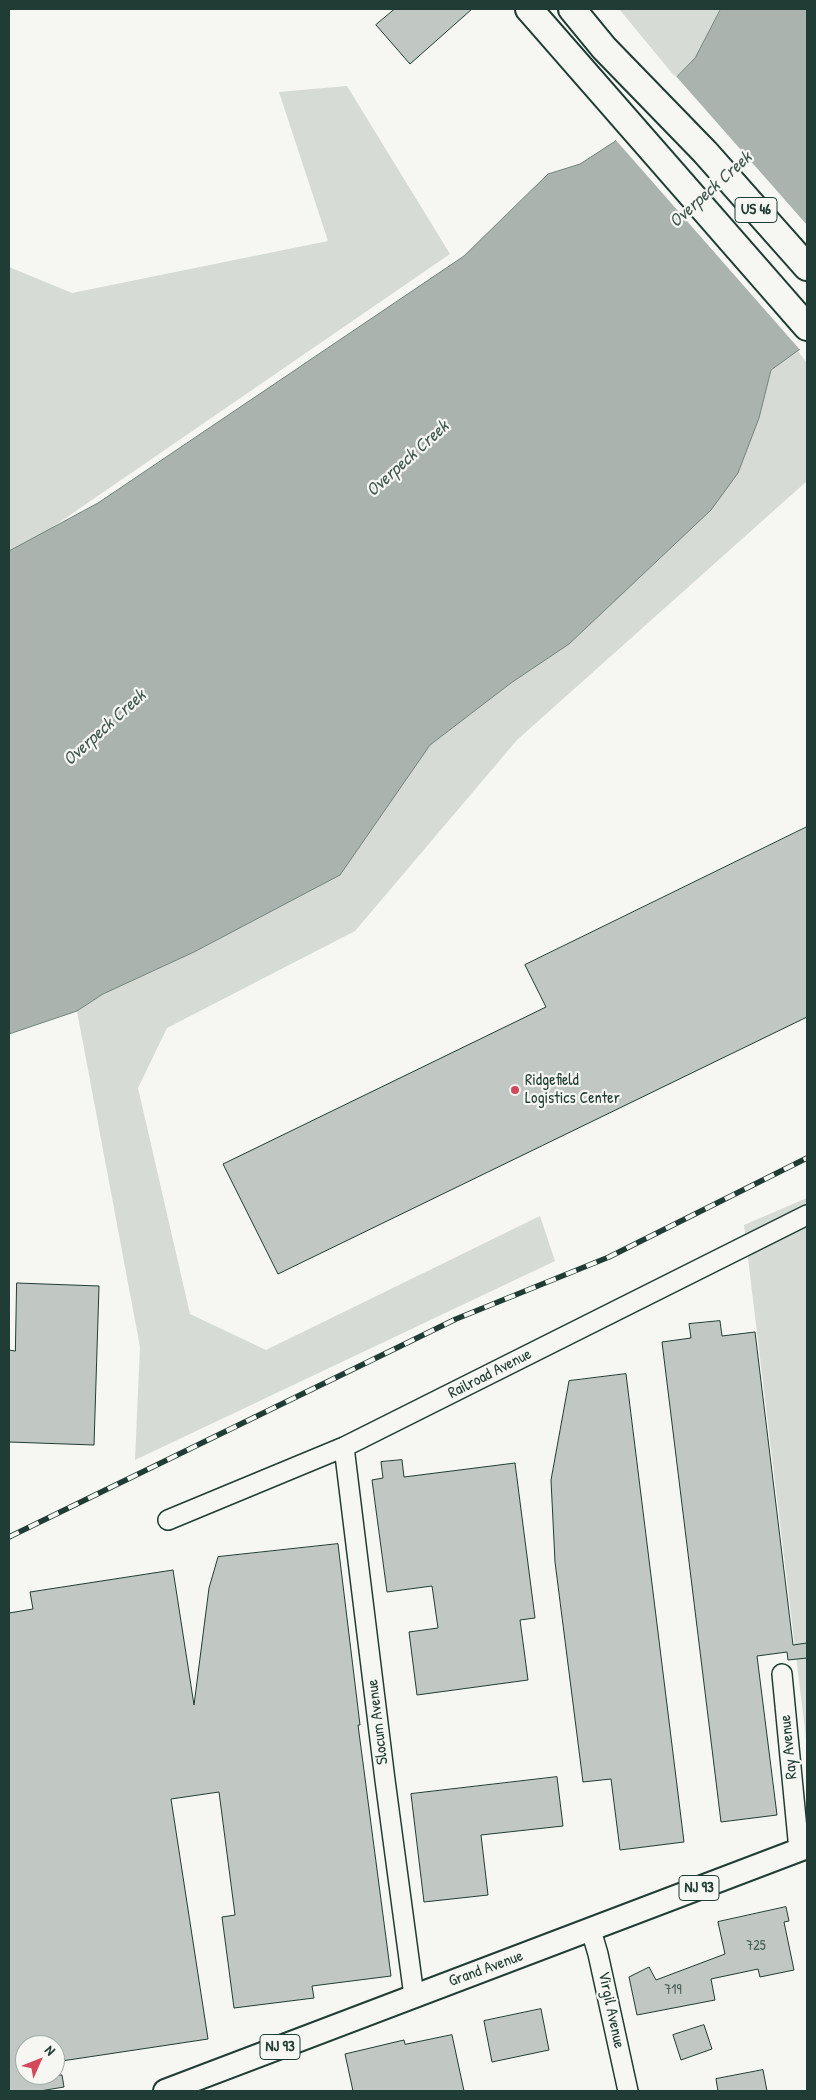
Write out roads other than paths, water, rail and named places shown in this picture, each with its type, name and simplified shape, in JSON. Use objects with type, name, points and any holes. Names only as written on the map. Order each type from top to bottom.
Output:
[{"type":"highway","name":"US 46","points":[[529,9],[807,327]]},
{"type":"highway","points":[[572,9],[611,42]]},
{"type":"highway","points":[[595,9],[611,42]]},
{"type":"highway","name":"US 46","points":[[611,42],[807,267]]},
{"type":"main road","name":"Grand Avenue","points":[[165,2091],[592,1930],[803,1848]]},
{"type":"street","name":"Railroad Avenue","points":[[168,1520],[344,1447],[807,1215]]},
{"type":"street","name":"Slocum Avenue","points":[[344,1447],[414,1996]]},
{"type":"street","name":"Ray Avenue","points":[[782,1674],[803,1848]]},
{"type":"street","name":"Virgil Avenue","points":[[592,1930],[628,2091]]},
{"type":"water","name":"Overpeck Creek","points":[[721,9],[807,9],[807,344],[771,370],[759,418],[738,473],[711,510],[569,644],[511,683],[430,745],[340,875],[194,952],[103,994],[77,1011],[9,1034],[9,551],[98,503],[464,256],[548,174],[580,164],[614,142],[695,58]]},
{"type":"railway","points":[[9,1537],[456,1319],[609,1257],[807,1158]]},
{"type":"place","name":"Ridgefield Logistics Center","points":[[515,1090]]}]
